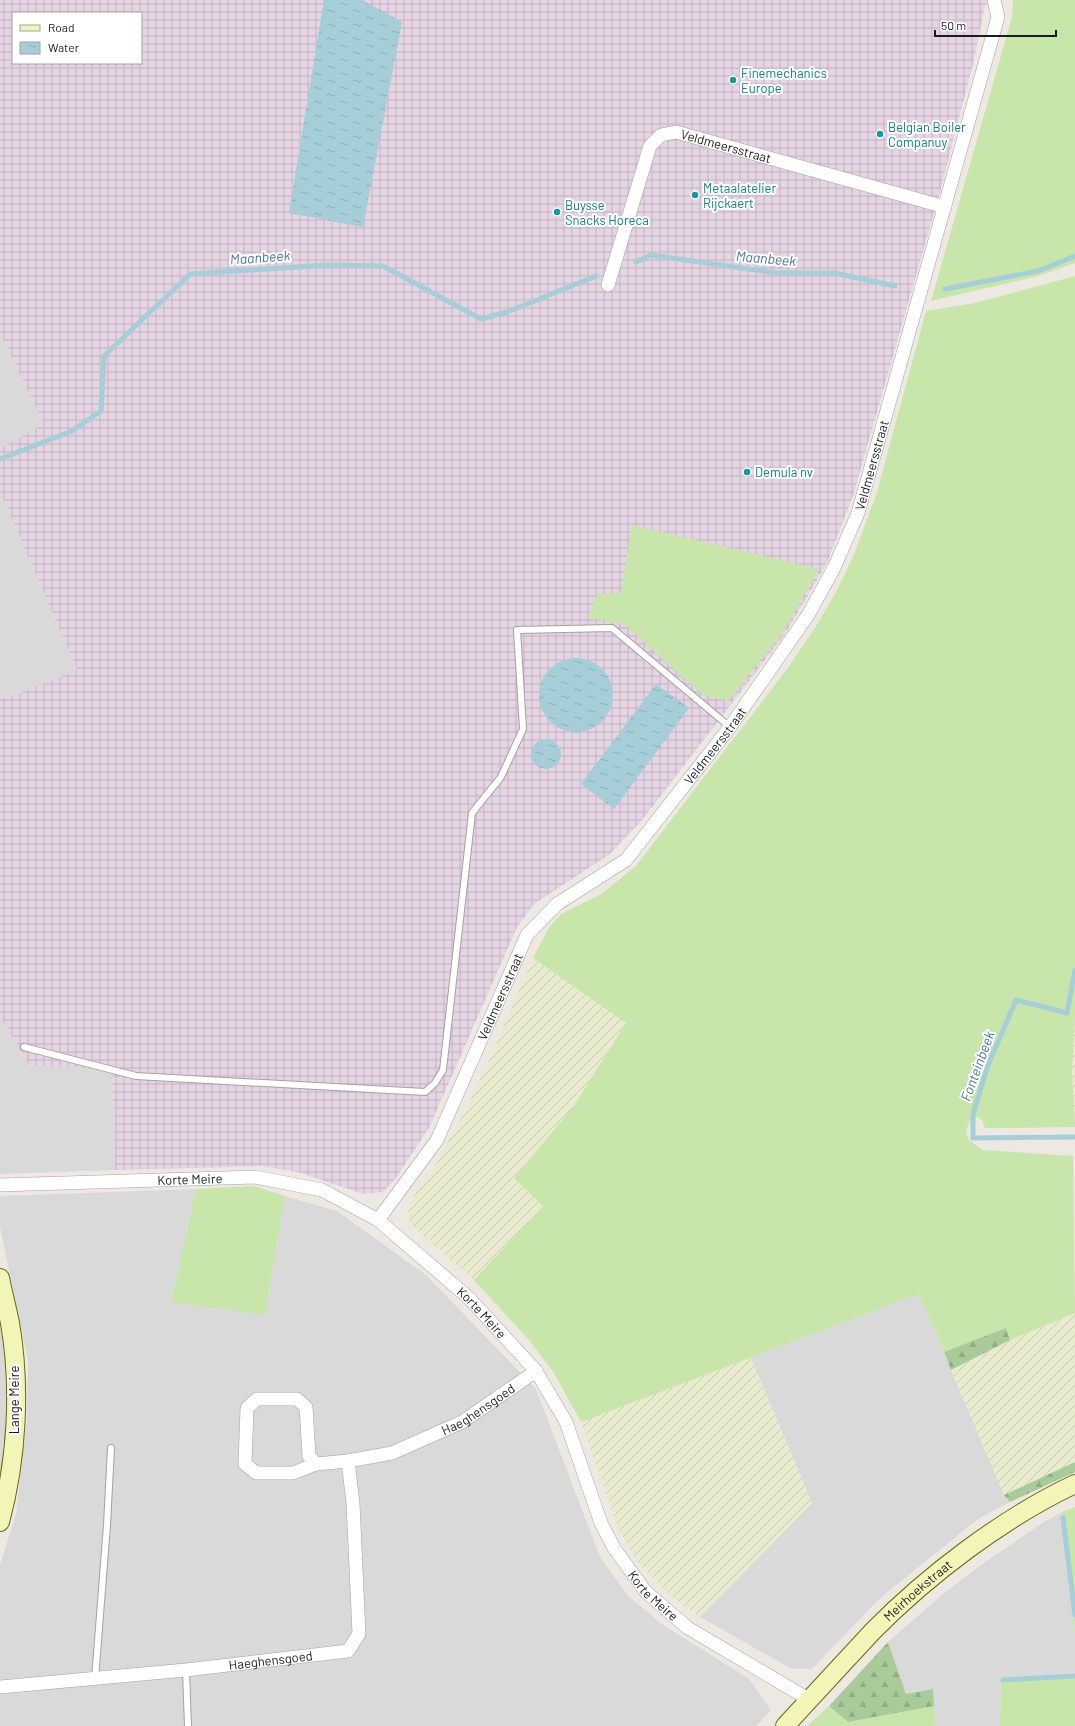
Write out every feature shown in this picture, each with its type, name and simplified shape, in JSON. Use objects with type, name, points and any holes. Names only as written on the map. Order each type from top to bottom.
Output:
[{"type":"street","name":"Veldmeersstraat","points":[[378,1220],[437,1140],[527,935],[557,904],[626,860],[730,727],[808,615],[834,568],[858,513],[945,207],[998,17],[994,0]]},
{"type":"street","name":"Veldmeersstraat","points":[[608,285],[650,146],[661,135],[676,132],[945,207]]},
{"type":"street","name":"Korte Meire","points":[[0,1185],[255,1177],[322,1190],[378,1220],[469,1298],[536,1371],[566,1422],[602,1523],[614,1548],[646,1592],[688,1628],[810,1700]]},
{"type":"street","name":"Lange Meire","points":[[0,1278],[10,1323],[15,1371],[15,1418],[12,1465],[0,1522]]},
{"type":"street","name":"Haeghensgoed","points":[[316,1464],[309,1456],[306,1407],[297,1399],[257,1398],[247,1408],[245,1464],[256,1474],[293,1473],[316,1464],[348,1461],[392,1453],[462,1422],[536,1371]]},
{"type":"street","name":"Haeghensgoed","points":[[0,1687],[186,1670],[348,1651],[359,1634],[353,1503],[348,1461]]},
{"type":"street","name":"Meirhoekstraat","points":[[785,1726],[873,1632],[907,1599],[954,1560],[993,1531],[1028,1509],[1075,1484]]},
{"type":"lane","points":[[24,1047],[136,1076],[425,1092],[435,1083],[442,1070],[472,813],[501,777],[523,729],[517,630],[612,628],[730,727]]},
{"type":"lane","points":[[94,1679],[107,1525],[111,1448]]},
{"type":"lane","points":[[186,1670],[188,1726]]},
{"type":"shaded area","points":[[0,0],[995,0],[985,5],[974,60],[941,188],[853,496],[827,563],[785,634],[643,819],[610,854],[534,904],[517,927],[429,1128],[395,1179],[383,1192],[363,1194],[301,1173],[263,1166],[115,1170],[112,1068],[30,1066],[0,1016],[0,698],[10,697],[77,670],[0,491],[0,448],[44,424],[0,333]]},
{"type":"shaded area","points":[[0,333],[44,424],[0,448]]},
{"type":"shaded area","points":[[0,491],[77,671],[10,697],[0,698]]},
{"type":"shaded area","points":[[0,1016],[30,1066],[112,1068],[115,1170],[0,1174]]},
{"type":"shaded area","points":[[196,1189],[171,1302],[265,1314],[285,1196],[337,1211],[426,1275],[536,1389],[600,1557],[628,1596],[663,1625],[749,1679],[771,1710],[756,1726],[0,1726],[0,1565],[16,1514],[27,1418],[28,1361],[0,1227],[0,1196]]},
{"type":"shaded area","points":[[919,1294],[1004,1495],[1010,1502],[978,1519],[879,1599],[812,1669],[792,1669],[700,1617],[812,1503],[751,1358]]},
{"type":"shaded area","points":[[0,1324],[6,1362],[7,1409],[0,1479]]},
{"type":"shaded area","points":[[1062,1512],[1075,1635],[1075,1676],[1001,1683],[1000,1726],[935,1726],[933,1689],[906,1694],[888,1642],[943,1594],[978,1567],[1044,1522]]},
{"type":"green space","points":[[1013,0],[1075,0],[1075,263],[1038,276],[931,301],[1012,17]]},
{"type":"green space","points":[[1075,276],[1075,1018],[1072,1071],[1075,1127],[985,1128],[982,1120],[975,1116],[969,1122],[966,1131],[968,1139],[982,1150],[1073,1156],[1075,1313],[1010,1340],[1006,1328],[944,1352],[919,1294],[581,1422],[554,1373],[529,1340],[474,1280],[543,1206],[514,1178],[573,1107],[626,1023],[533,958],[548,929],[561,914],[601,894],[636,866],[787,669],[815,628],[837,590],[855,552],[877,492],[926,311],[975,303]]},
{"type":"green space","points":[[632,525],[819,569],[783,632],[728,701],[703,695],[624,624],[588,618],[597,594],[621,593]]},
{"type":"green space","points":[[533,958],[626,1023],[573,1107],[515,1178],[543,1206],[474,1280],[412,1226],[409,1221],[408,1212],[411,1201],[417,1190],[429,1176],[466,1109],[491,1056]]},
{"type":"green space","points":[[1075,1018],[1075,1127],[1072,1071]]},
{"type":"green space","points":[[254,1186],[285,1196],[265,1315],[171,1302],[196,1189]]},
{"type":"green space","points":[[1075,1313],[1075,1462],[1004,1495],[951,1370],[1010,1340]]},
{"type":"green space","points":[[1006,1328],[1010,1340],[951,1370],[944,1352]]},
{"type":"green space","points":[[751,1358],[812,1503],[700,1617],[671,1596],[639,1564],[618,1528],[581,1422]]},
{"type":"green space","points":[[1075,1462],[1075,1472],[1010,1502],[1004,1495]]},
{"type":"green space","points":[[1075,1507],[1075,1635],[1062,1512]]},
{"type":"green space","points":[[888,1642],[906,1694],[933,1689],[934,1706],[848,1722],[829,1706]]},
{"type":"green space","points":[[1075,1676],[1075,1726],[1000,1726],[1001,1683]]},
{"type":"green space","points":[[829,1706],[848,1722],[934,1706],[935,1726],[807,1726]]},
{"type":"water","points":[[324,0],[362,0],[402,22],[363,227],[289,213]]},
{"type":"water","points":[[576,658],[597,664],[607,674],[613,695],[607,716],[597,726],[576,732],[555,726],[545,716],[539,695],[545,674],[555,664]]},
{"type":"water","points":[[656,684],[689,708],[614,809],[581,784]]},
{"type":"water","points":[[546,739],[556,744],[561,754],[556,764],[546,769],[536,764],[531,754],[536,744]]},
{"type":"waterway","name":"Maanbeek","points":[[636,262],[651,255],[776,273],[835,273],[895,286]]},
{"type":"waterway","name":"Maanbeek","points":[[945,289],[1038,271],[1075,256]]},
{"type":"waterway","name":"Maanbeek","points":[[0,459],[72,431],[101,411],[104,356],[190,274],[327,265],[383,266],[481,319],[507,312],[596,276]]},
{"type":"waterway","name":"Fonteinbeek","points":[[1075,970],[1067,1013],[1016,1000],[988,1065],[973,1114],[973,1138],[1075,1137]]},
{"type":"waterway","name":"Fonteinbeek","points":[[1063,1518],[1075,1615]]},
{"type":"waterway","points":[[1003,1680],[1075,1676]]},
{"type":"place","name":"Finemechanics Europe","points":[[733,80]]},
{"type":"place","name":"Belgian Boiler Companuy","points":[[880,134]]},
{"type":"place","name":"Metaalatelier Rijckaert","points":[[695,195]]},
{"type":"place","name":"Buysse Snacks Horeca","points":[[557,212]]},
{"type":"place","name":"Demula nv","points":[[747,472]]}]
